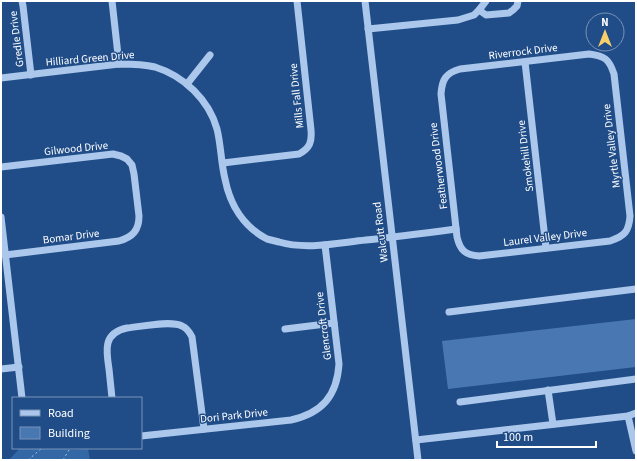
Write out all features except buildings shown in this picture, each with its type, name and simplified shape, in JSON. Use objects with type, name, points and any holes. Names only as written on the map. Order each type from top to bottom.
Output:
[{"type":"street","name":"Gredle Drive","points":[[22,1],[31,75]]},
{"type":"street","points":[[112,1],[119,64]]},
{"type":"street","name":"Mills Fall Drive","points":[[223,164],[299,154],[305,151],[309,146],[312,130],[297,1]]},
{"type":"street","name":"Walcutt Road","points":[[365,1],[418,460]]},
{"type":"street","points":[[368,29],[458,20],[474,15],[486,1]]},
{"type":"street","points":[[479,10],[486,15],[509,13],[517,6],[518,1]]},
{"type":"street","name":"Riverrock Drive","points":[[445,77],[452,71],[460,69],[589,54],[606,58]]},
{"type":"street","points":[[187,84],[210,56]]},
{"type":"street","name":"Myrtle Valley Drive","points":[[606,58],[614,74],[630,216],[629,225],[625,233]]},
{"type":"street","name":"Smokehill Drive","points":[[525,62],[546,248]]},
{"type":"street","name":"Hilliard Green Drive","points":[[1,78],[119,64],[137,64],[155,67],[172,74],[187,84],[201,97],[210,112],[217,127],[221,145],[225,179],[230,198],[239,215],[252,228],[268,239],[288,245],[306,247],[456,229]]},
{"type":"street","name":"Featherwood Drive","points":[[445,77],[441,85],[441,94],[456,229],[460,247],[465,252]]},
{"type":"street","name":"Gilwood Drive","points":[[1,167],[113,154],[121,156],[127,159],[132,165],[134,174],[139,216],[139,222],[135,231]]},
{"type":"street","points":[[1,217],[22,397]]},
{"type":"street","name":"Bomar Drive","points":[[6,255],[119,241],[131,236],[135,231]]},
{"type":"street","name":"Laurel Valley Drive","points":[[465,252],[471,255],[479,256],[610,241],[619,238],[625,233]]},
{"type":"street","name":"Glencroft Drive","points":[[325,245],[339,364],[338,374],[333,389],[325,402]]},
{"type":"street","points":[[449,312],[636,289]]},
{"type":"street","points":[[112,397],[107,353],[107,345],[110,338],[117,331],[127,328],[172,323],[182,326],[186,328],[194,343],[204,429]]},
{"type":"street","points":[[285,329],[334,323]]},
{"type":"street","points":[[1,369],[18,367]]},
{"type":"street","points":[[460,402],[636,379]]},
{"type":"street","points":[[548,390],[552,424]]},
{"type":"street","name":"Dori Park Drive","points":[[142,436],[291,420],[310,414],[325,402]]},
{"type":"street","points":[[416,440],[628,416],[636,413]]},
{"type":"street","points":[[628,416],[636,451]]},
{"type":"path","points":[[29,460],[41,449]]},
{"type":"path","points":[[63,460],[68,450]]},
{"type":"shaded area","points":[[19,449],[88,449],[90,460],[9,460]]}]
